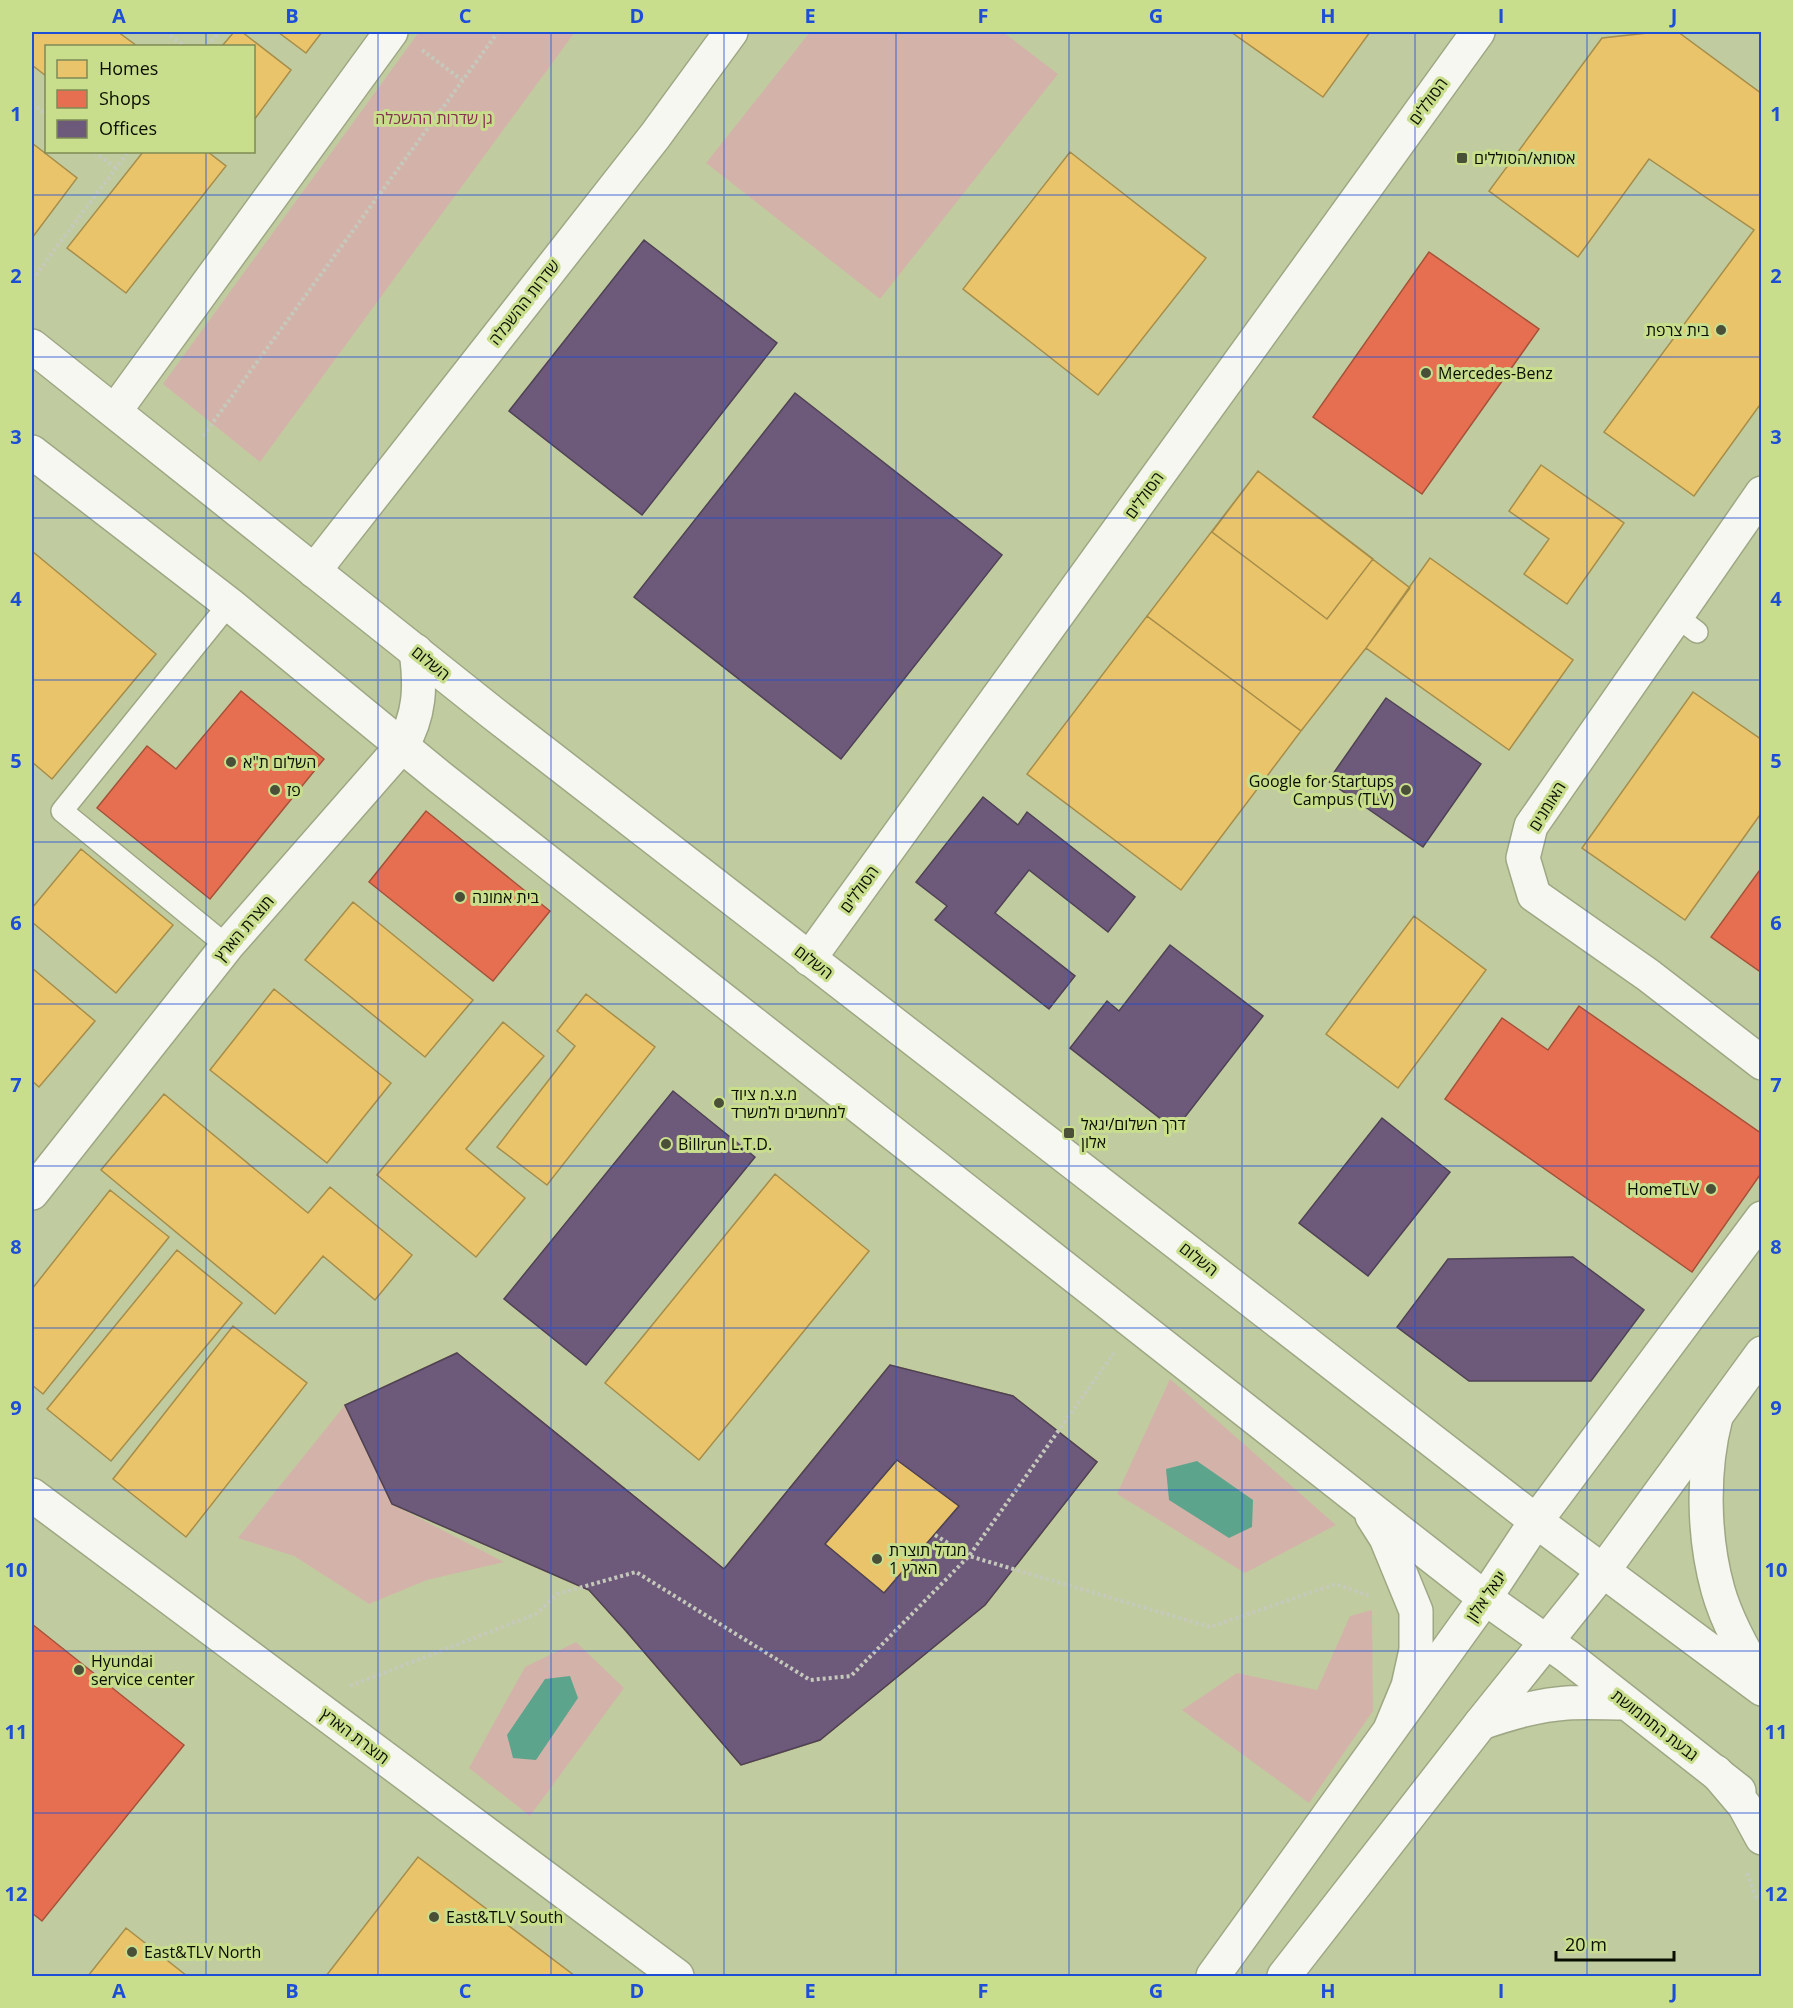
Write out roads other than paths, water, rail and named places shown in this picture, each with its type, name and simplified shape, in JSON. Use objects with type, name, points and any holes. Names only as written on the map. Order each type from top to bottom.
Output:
[{"type":"main road","name":"שדרות ההשכלה","points":[[314,571],[655,136],[731,32]]},
{"type":"main road","name":"הסוללים","points":[[809,959],[1478,32]]},
{"type":"main road","points":[[115,411],[404,38]]},
{"type":"main road","name":"השלום","points":[[32,346],[314,571],[809,959],[1603,1571]]},
{"type":"main road","points":[[32,452],[229,604],[402,746],[1135,1324],[1485,1598],[1547,1642]]},
{"type":"main road","name":"האומנים","points":[[1761,493],[1687,624],[1531,826],[1523,858],[1534,895],[1648,975],[1761,1063]]},
{"type":"main road","name":"תוצרת הארץ","points":[[32,1193],[227,946],[402,746],[412,728],[417,709],[419,692],[416,651]]},
{"type":"main road","name":"יגאל אלון","points":[[1213,1977],[1485,1598],[1536,1521],[1761,1218]]},
{"type":"main road","points":[[1284,1977],[1481,1723],[1603,1571],[1761,1353]]},
{"type":"main road","points":[[1716,1417],[1710,1441],[1707,1511],[1713,1566],[1718,1591],[1728,1619],[1761,1681]]},
{"type":"main road","name":"תוצרת הארץ","points":[[32,1495],[677,1977]]},
{"type":"main road","points":[[1362,1502],[1386,1538],[1416,1611],[1416,1650],[1408,1686],[1391,1727]]},
{"type":"main road","points":[[1603,1571],[1761,1689]]},
{"type":"main road","name":"גבעת התחמושת","points":[[1547,1642],[1716,1772],[1761,1810]]},
{"type":"main road","points":[[1481,1723],[1505,1715],[1566,1703],[1627,1703]]},
{"type":"main road","points":[[1716,1772],[1744,1805],[1761,1838]]},
{"type":"lane","points":[[227,946],[62,812],[229,604]]},
{"type":"place","name":"אסותא/הסוללים","points":[[1462,158]]},
{"type":"place","name":"בית צרפת","points":[[1721,330]]},
{"type":"place","name":"Mercedes-Benz","points":[[1426,373]]},
{"type":"place","name":"השלום ת\"א","points":[[231,762]]},
{"type":"place","name":"פז","points":[[275,790]]},
{"type":"place","name":"Google for Startups Campus (TLV)","points":[[1406,790]]},
{"type":"place","name":"בית אמונה","points":[[460,897]]},
{"type":"place","name":"מ.צ.מ ציוד למחשבים ולמשרד","points":[[719,1103]]},
{"type":"place","name":"דרך השלום/יגאל אלון","points":[[1069,1133]]},
{"type":"place","name":"Billrun L.T.D.","points":[[666,1144]]},
{"type":"place","name":"HomeTLV","points":[[1711,1189]]},
{"type":"place","name":"מגדל תוצרת הארץ 1","points":[[877,1559]]},
{"type":"place","name":"Hyundai service center","points":[[79,1670]]},
{"type":"place","name":"East&TLV South","points":[[434,1917]]},
{"type":"place","name":"East&TLV North","points":[[132,1952]]},
{"type":"park label","name":"גן שדרות ההשכלה","points":[[434,118]]}]
